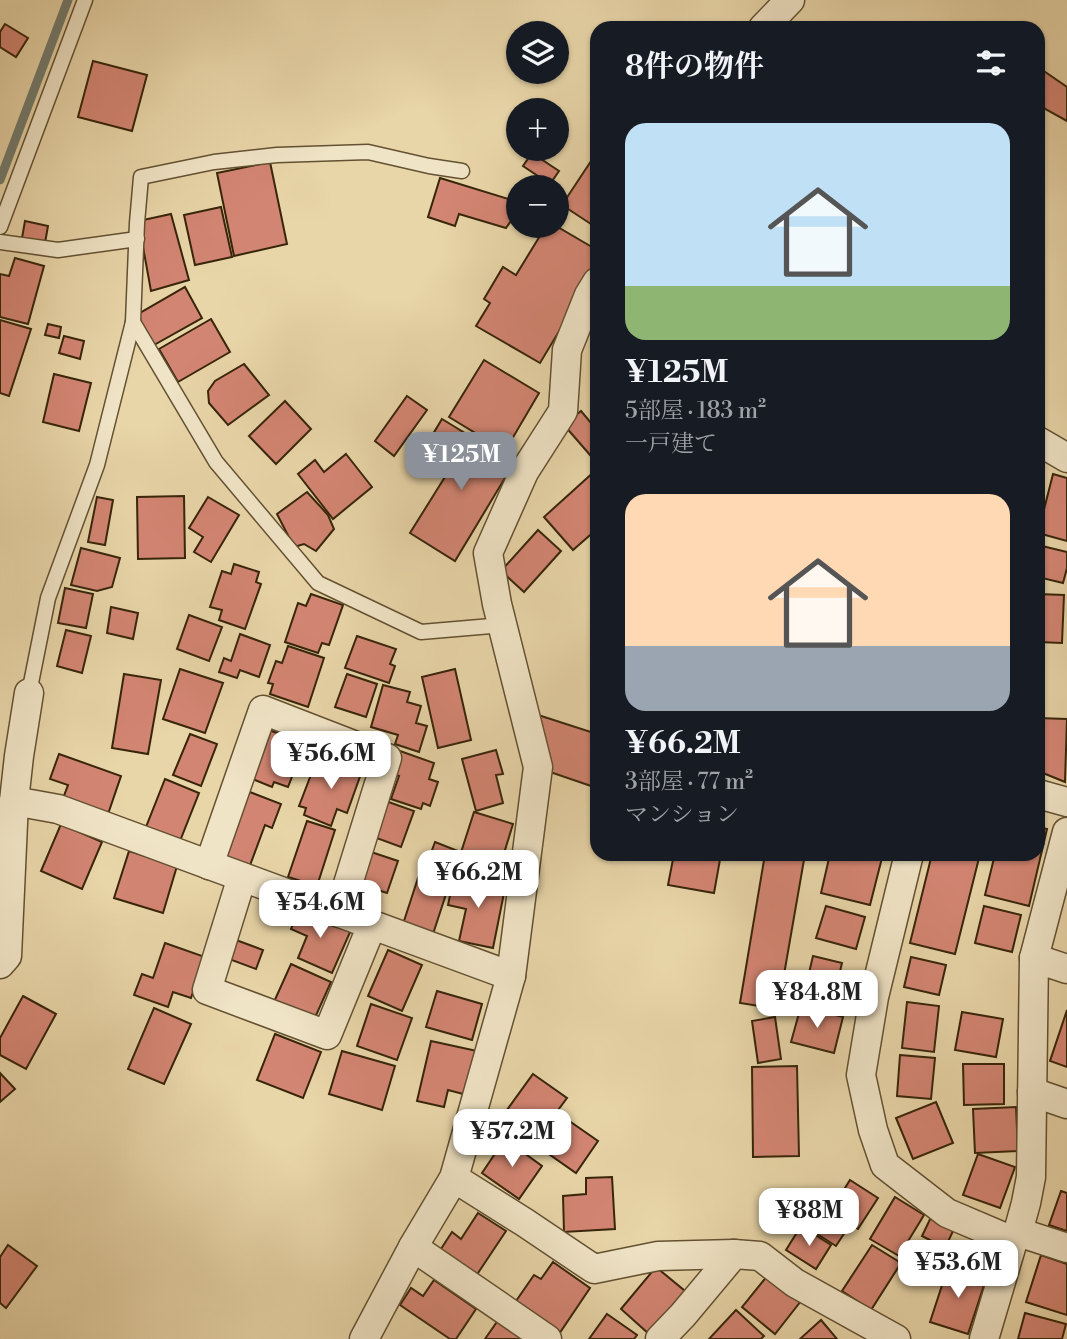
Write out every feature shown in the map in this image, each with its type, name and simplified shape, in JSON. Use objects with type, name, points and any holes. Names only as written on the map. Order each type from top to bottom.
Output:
[{"type":"street","points":[[770,21],[790,0]]},
{"type":"street","points":[[364,1339],[413,1247],[454,1178],[511,976],[538,767],[497,604],[488,553],[524,472],[563,411],[567,350],[590,293]]},
{"type":"street","points":[[1045,445],[1067,458]]},
{"type":"street","points":[[0,964],[7,956],[14,801],[29,692]]},
{"type":"street","points":[[209,865],[263,710],[387,758],[339,913]]},
{"type":"street","points":[[1045,796],[1067,802]]},
{"type":"street","points":[[14,801],[58,809],[511,976]]},
{"type":"street","points":[[984,1339],[1031,1177],[1034,958],[1067,832]]},
{"type":"street","points":[[907,861],[874,996],[861,1075],[873,1130],[885,1165],[947,1213],[1016,1236],[1067,1248]]},
{"type":"street","points":[[242,877],[207,990],[327,1035],[372,925]]},
{"type":"street","points":[[1034,958],[1067,969]]},
{"type":"street","points":[[1032,1093],[1067,1104]]},
{"type":"street","points":[[454,1178],[594,1269],[658,1256],[760,1256],[795,1283],[896,1339]]},
{"type":"street","points":[[413,1247],[547,1339]]},
{"type":"street","points":[[660,1339],[733,1254]]},
{"type":"lane","points":[[0,227],[85,0]]},
{"type":"lane","points":[[29,692],[48,598],[97,465],[133,322],[141,177],[214,162],[277,155],[368,152],[429,166],[462,170]]},
{"type":"lane","points":[[0,242],[58,250],[137,239]]},
{"type":"lane","points":[[133,322],[216,462],[318,583],[421,632],[503,625]]},
{"type":"building","points":[[5,24],[28,38],[16,57],[0,47],[0,32]]},
{"type":"building","points":[[93,61],[147,75],[132,131],[78,117]]},
{"type":"building","points":[[1045,72],[1067,87],[1067,121],[1045,109]]},
{"type":"building","points":[[526,161],[544,161],[559,171],[556,175],[536,175],[523,166]]},
{"type":"building","points":[[270,162],[287,244],[234,256],[217,173]]},
{"type":"building","points":[[590,163],[590,223],[569,210],[569,194]]},
{"type":"building","points":[[440,178],[506,198],[506,228],[459,214],[455,226],[428,217]]},
{"type":"building","points":[[221,207],[232,257],[195,265],[184,215]]},
{"type":"building","points":[[171,214],[189,280],[151,291],[143,247],[143,220]]},
{"type":"building","points":[[25,221],[48,226],[45,243],[22,238]]},
{"type":"building","points":[[569,234],[590,246],[590,280],[540,363],[476,326],[490,303],[484,299],[503,267],[516,275],[539,238],[569,238]]},
{"type":"building","points":[[15,258],[44,266],[28,324],[0,317],[0,274],[9,276]]},
{"type":"building","points":[[185,287],[202,318],[154,345],[139,319],[140,313]]},
{"type":"building","points":[[211,319],[230,352],[178,382],[159,349]]},
{"type":"building","points":[[0,320],[31,329],[9,396],[0,393]]},
{"type":"building","points":[[48,324],[61,327],[59,338],[45,335]]},
{"type":"building","points":[[64,336],[84,341],[80,359],[59,353]]},
{"type":"building","points":[[484,360],[539,393],[505,451],[449,417]]},
{"type":"building","points":[[244,364],[269,395],[228,425],[209,403],[208,391],[215,381]]},
{"type":"building","points":[[54,374],[91,383],[79,431],[43,422]]},
{"type":"building","points":[[407,396],[427,410],[394,456],[375,441]]},
{"type":"building","points":[[285,401],[311,429],[276,464],[249,436]]},
{"type":"building","points":[[581,411],[590,422],[590,455],[564,425]]},
{"type":"building","points":[[442,419],[514,463],[455,561],[410,533],[458,456],[430,439]]},
{"type":"building","points":[[346,454],[372,487],[333,519],[298,474],[315,460],[324,472]]},
{"type":"building","points":[[1053,474],[1067,478],[1067,541],[1045,535],[1045,505]]},
{"type":"building","points":[[590,475],[590,535],[573,550],[544,517]]},
{"type":"building","points":[[307,492],[328,515],[334,529],[316,551],[304,544],[294,547],[277,514]]},
{"type":"building","points":[[184,496],[185,558],[138,559],[137,497]]},
{"type":"building","points":[[97,497],[113,500],[105,545],[88,542]]},
{"type":"building","points":[[208,497],[239,515],[211,562],[194,552],[203,537],[189,528]]},
{"type":"building","points":[[538,530],[561,551],[524,592],[501,571]]},
{"type":"building","points":[[1045,547],[1067,552],[1063,583],[1045,579]]},
{"type":"building","points":[[81,548],[120,558],[112,587],[97,591],[71,585]]},
{"type":"building","points":[[234,564],[259,572],[256,582],[261,584],[245,629],[219,620],[222,610],[210,607],[222,571],[231,574]]},
{"type":"building","points":[[65,588],[93,594],[86,628],[58,623]]},
{"type":"building","points":[[311,594],[343,605],[329,645],[322,643],[318,653],[285,642],[298,603],[306,606]]},
{"type":"building","points":[[1045,594],[1064,595],[1062,643],[1045,642]]},
{"type":"building","points":[[111,607],[138,613],[133,639],[107,633]]},
{"type":"building","points":[[189,615],[222,627],[209,661],[177,649]]},
{"type":"building","points":[[66,630],[91,636],[82,673],[57,666]]},
{"type":"building","points":[[240,634],[270,645],[259,677],[240,670],[237,678],[219,672],[224,658],[231,661]]},
{"type":"building","points":[[357,636],[396,649],[390,664],[395,666],[389,683],[345,668]]},
{"type":"building","points":[[288,646],[324,658],[308,707],[270,694],[273,684],[268,683],[276,661],[282,663]]},
{"type":"building","points":[[180,669],[223,683],[205,733],[163,719]]},
{"type":"building","points":[[455,669],[471,740],[438,748],[422,677]]},
{"type":"building","points":[[124,674],[161,680],[148,754],[112,748]]},
{"type":"building","points":[[347,674],[377,684],[366,717],[335,707]]},
{"type":"building","points":[[383,685],[410,692],[407,702],[421,706],[416,723],[427,726],[419,752],[395,744],[398,735],[371,727]]},
{"type":"building","points":[[532,713],[590,732],[590,786],[550,772]]},
{"type":"building","points":[[1045,718],[1067,719],[1065,782],[1045,774]]},
{"type":"building","points":[[269,730],[293,739],[290,746],[302,751],[288,787],[274,782],[272,787],[250,778]]},
{"type":"building","points":[[190,734],[217,744],[201,786],[173,775]]},
{"type":"building","points":[[496,750],[503,774],[496,775],[503,803],[476,811],[462,759]]},
{"type":"building","points":[[400,751],[434,763],[429,779],[438,782],[430,806],[423,803],[421,809],[391,799],[399,776],[392,774]]},
{"type":"building","points":[[59,754],[121,776],[107,817],[62,801],[68,785],[50,779]]},
{"type":"building","points":[[332,757],[363,768],[347,813],[337,809],[331,826],[304,815],[306,808],[299,806],[314,767],[327,771]]},
{"type":"building","points":[[165,779],[199,793],[180,841],[146,827]]},
{"type":"building","points":[[242,789],[281,804],[272,828],[265,825],[249,868],[216,855]]},
{"type":"building","points":[[383,800],[414,811],[401,847],[371,836]]},
{"type":"building","points":[[474,812],[513,824],[497,876],[483,872],[481,879],[455,871]]},
{"type":"building","points":[[307,821],[335,830],[317,886],[288,877]]},
{"type":"building","points":[[61,824],[102,842],[82,889],[41,871]]},
{"type":"building","points":[[435,842],[458,851],[451,872],[427,864]]},
{"type":"building","points":[[365,850],[398,861],[387,893],[353,882]]},
{"type":"building","points":[[129,851],[177,866],[163,913],[114,898]]},
{"type":"building","points":[[673,861],[720,861],[714,893],[668,885]]},
{"type":"building","points":[[764,861],[804,861],[778,1009],[740,1003]]},
{"type":"building","points":[[828,861],[881,861],[870,905],[821,893]]},
{"type":"building","points":[[930,861],[978,861],[955,954],[910,943]]},
{"type":"building","points":[[993,861],[1040,861],[1029,906],[985,895]]},
{"type":"building","points":[[454,877],[505,888],[493,948],[459,941],[466,909],[448,905]]},
{"type":"building","points":[[418,878],[448,888],[433,934],[403,924]]},
{"type":"building","points":[[826,906],[865,917],[856,949],[816,938]]},
{"type":"building","points":[[984,906],[1021,915],[1012,952],[975,943]]},
{"type":"building","points":[[300,908],[351,930],[332,973],[298,958],[307,936],[291,929]]},
{"type":"building","points":[[236,940],[263,950],[256,969],[229,959]]},
{"type":"building","points":[[165,943],[205,957],[191,998],[173,992],[168,1007],[134,995],[142,974],[153,978]]},
{"type":"building","points":[[388,950],[422,965],[402,1011],[368,996]]},
{"type":"building","points":[[813,956],[842,963],[833,1001],[804,994]]},
{"type":"building","points":[[911,957],[946,965],[939,995],[904,987]]},
{"type":"building","points":[[291,964],[331,982],[313,1022],[273,1004]]},
{"type":"building","points":[[437,991],[482,1004],[472,1040],[426,1027]]},
{"type":"building","points":[[23,996],[56,1014],[26,1069],[0,1055],[0,1038]]},
{"type":"building","points":[[907,1002],[939,1006],[934,1052],[902,1048]]},
{"type":"building","points":[[371,1004],[412,1018],[397,1060],[357,1046]]},
{"type":"building","points":[[801,1006],[843,1017],[834,1053],[791,1042]]},
{"type":"building","points":[[154,1008],[191,1024],[164,1084],[128,1069]]},
{"type":"building","points":[[1067,1010],[1067,1067],[1050,1061]]},
{"type":"building","points":[[962,1012],[1003,1019],[996,1057],[955,1050]]},
{"type":"building","points":[[775,1017],[781,1059],[758,1063],[752,1021]]},
{"type":"building","points":[[275,1034],[321,1052],[303,1098],[257,1080]]},
{"type":"building","points":[[431,1041],[477,1051],[467,1095],[448,1090],[444,1107],[417,1101]]},
{"type":"building","points":[[342,1051],[395,1066],[382,1110],[329,1094]]},
{"type":"building","points":[[900,1055],[935,1058],[931,1099],[897,1096]]},
{"type":"building","points":[[963,1064],[1004,1064],[1004,1104],[964,1105]]},
{"type":"building","points":[[797,1066],[799,1156],[753,1157],[752,1067]]},
{"type":"building","points":[[0,1073],[15,1089],[0,1102]]},
{"type":"building","points":[[533,1074],[567,1098],[529,1149],[496,1125]]},
{"type":"building","points":[[936,1102],[953,1143],[913,1159],[896,1118]]},
{"type":"building","points":[[1016,1107],[1018,1151],[975,1153],[973,1109]]},
{"type":"building","points":[[565,1118],[598,1141],[576,1173],[543,1150]]},
{"type":"building","points":[[505,1139],[542,1166],[519,1199],[482,1173]]},
{"type":"building","points":[[978,1154],[1015,1167],[1000,1208],[963,1195]]},
{"type":"building","points":[[612,1177],[615,1229],[564,1232],[563,1196],[586,1194],[586,1178]]},
{"type":"building","points":[[850,1180],[878,1198],[858,1229],[830,1212]]},
{"type":"building","points":[[1061,1191],[1067,1193],[1067,1231],[1049,1225]]},
{"type":"building","points":[[895,1197],[924,1215],[899,1256],[870,1239]]},
{"type":"building","points":[[819,1207],[849,1226],[836,1246],[806,1227]]},
{"type":"building","points":[[478,1213],[506,1231],[476,1276],[439,1252],[452,1232],[461,1239]]},
{"type":"building","points":[[932,1215],[955,1227],[945,1248],[922,1236]]},
{"type":"building","points":[[801,1226],[831,1245],[816,1269],[786,1250]]},
{"type":"building","points":[[8,1245],[37,1266],[6,1308],[0,1303],[0,1257]]},
{"type":"building","points":[[872,1245],[901,1263],[871,1310],[842,1291]]},
{"type":"building","points":[[1041,1255],[1067,1264],[1067,1315],[1026,1302]]},
{"type":"building","points":[[553,1262],[590,1288],[559,1334],[514,1304],[534,1275],[541,1279]]},
{"type":"building","points":[[656,1267],[685,1291],[649,1334],[621,1309]]},
{"type":"building","points":[[948,1267],[986,1279],[968,1334],[930,1322]]},
{"type":"building","points":[[768,1275],[801,1301],[775,1334],[742,1307]]},
{"type":"building","points":[[434,1280],[476,1309],[456,1339],[450,1339],[400,1305],[411,1288],[423,1296]]},
{"type":"building","points":[[736,1310],[764,1336],[761,1339],[709,1339]]},
{"type":"building","points":[[1025,1313],[1066,1324],[1062,1339],[1018,1339]]},
{"type":"building","points":[[607,1314],[637,1335],[634,1339],[589,1339]]},
{"type":"building","points":[[501,1316],[533,1339],[485,1339]]},
{"type":"building","points":[[821,1320],[837,1339],[800,1339]]},
{"type":"waterway","points":[[0,180],[68,0]]}]
